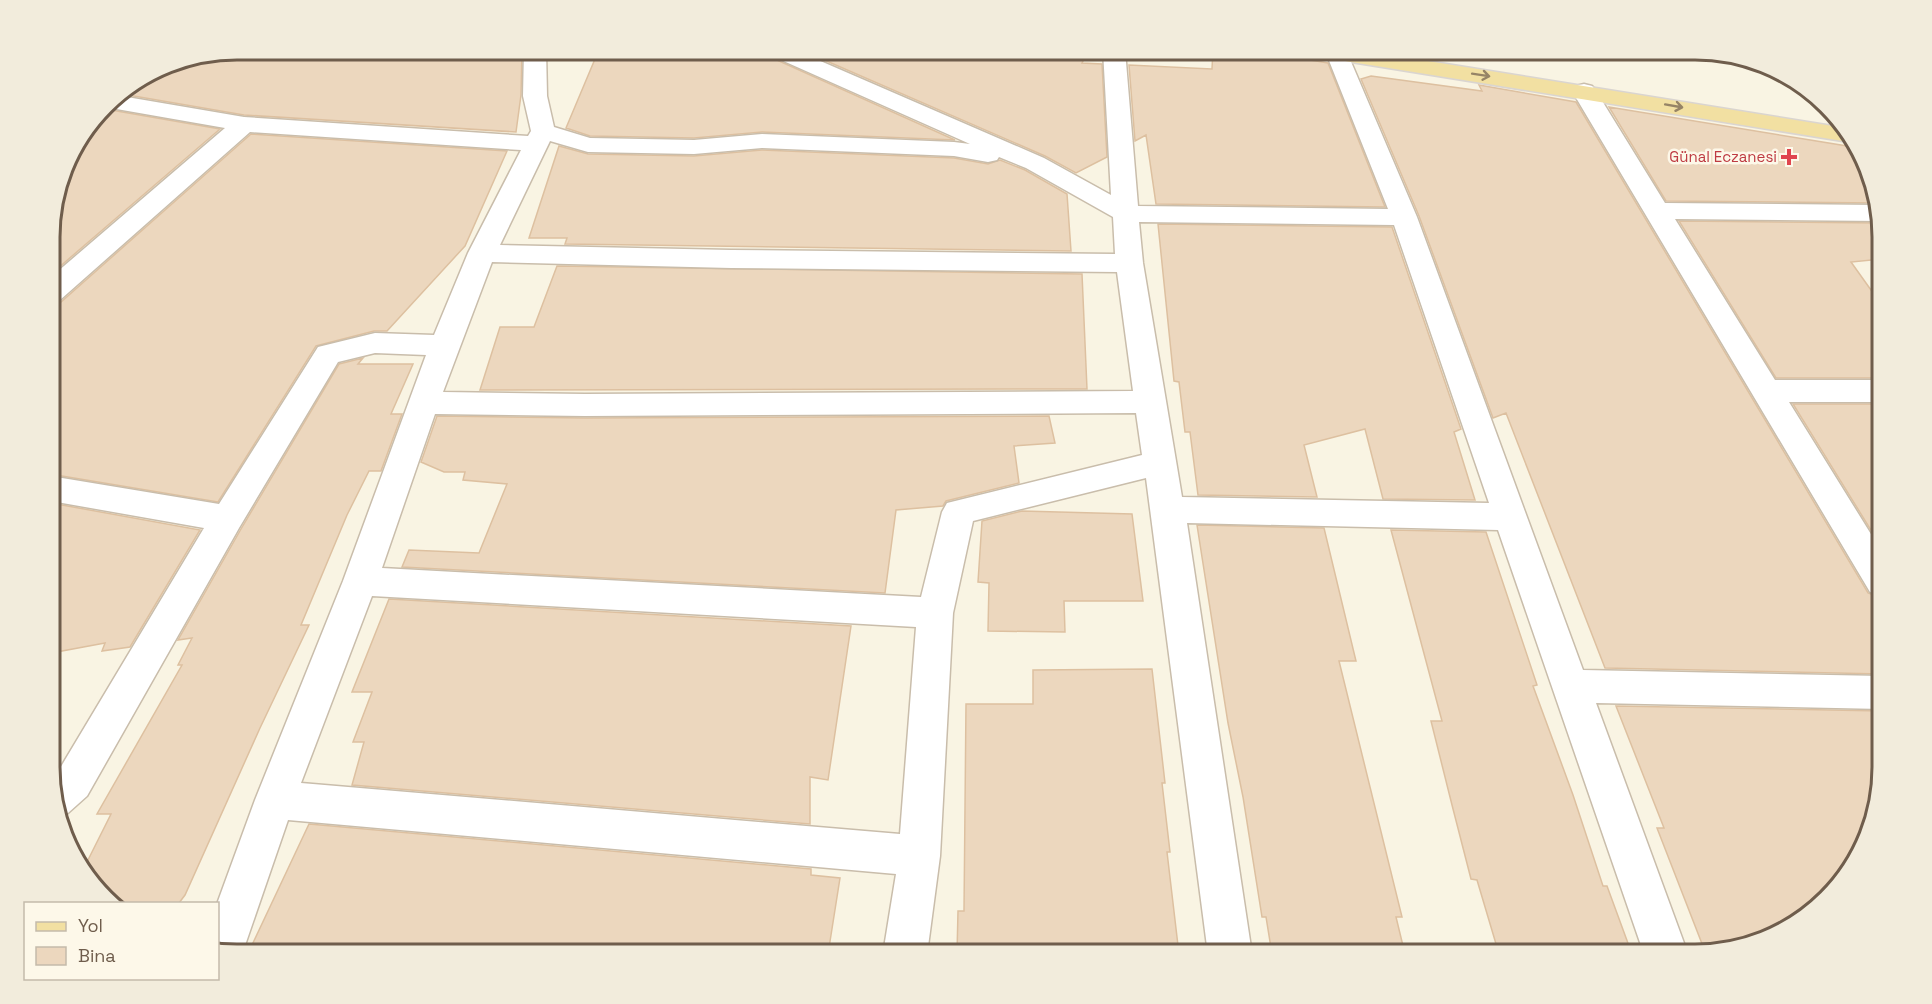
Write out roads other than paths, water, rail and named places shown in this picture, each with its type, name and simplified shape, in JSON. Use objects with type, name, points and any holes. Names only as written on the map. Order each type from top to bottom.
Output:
[{"type":"main road","points":[[1386,60],[1838,134]]},
{"type":"main road","points":[[1503,60],[1821,113]]},
{"type":"street","points":[[225,943],[274,800],[360,581],[444,346],[482,253],[539,138],[535,96],[535,60]]},
{"type":"street","points":[[800,60],[1035,163],[1126,214],[1404,217]]},
{"type":"street","points":[[1115,60],[1129,263],[1148,402],[1168,510],[1229,944]]},
{"type":"street","points":[[1332,60],[1404,217],[1662,944]]},
{"type":"street","points":[[1584,91],[1872,566]]},
{"type":"street","points":[[121,103],[244,123],[539,138],[588,145],[684,147],[762,141],[954,149],[1035,163]]},
{"type":"street","points":[[60,284],[244,123]]},
{"type":"street","points":[[1658,211],[1870,213]]},
{"type":"street","points":[[482,253],[1129,263]]},
{"type":"street","points":[[62,793],[73,783],[227,519],[328,354],[375,344],[444,346]]},
{"type":"street","points":[[1766,391],[1872,391]]},
{"type":"street","points":[[424,403],[585,405],[1148,402]]},
{"type":"street","points":[[907,944],[920,856],[935,613],[959,512],[1159,463]]},
{"type":"street","points":[[60,490],[227,519]]},
{"type":"street","points":[[1168,510],[1512,517]]},
{"type":"street","points":[[360,581],[935,613]]},
{"type":"street","points":[[1570,686],[1872,693]]},
{"type":"street","points":[[274,800],[920,856]]},
{"type":"place","name":"Günal Eczanesi","points":[[1789,157]]}]
